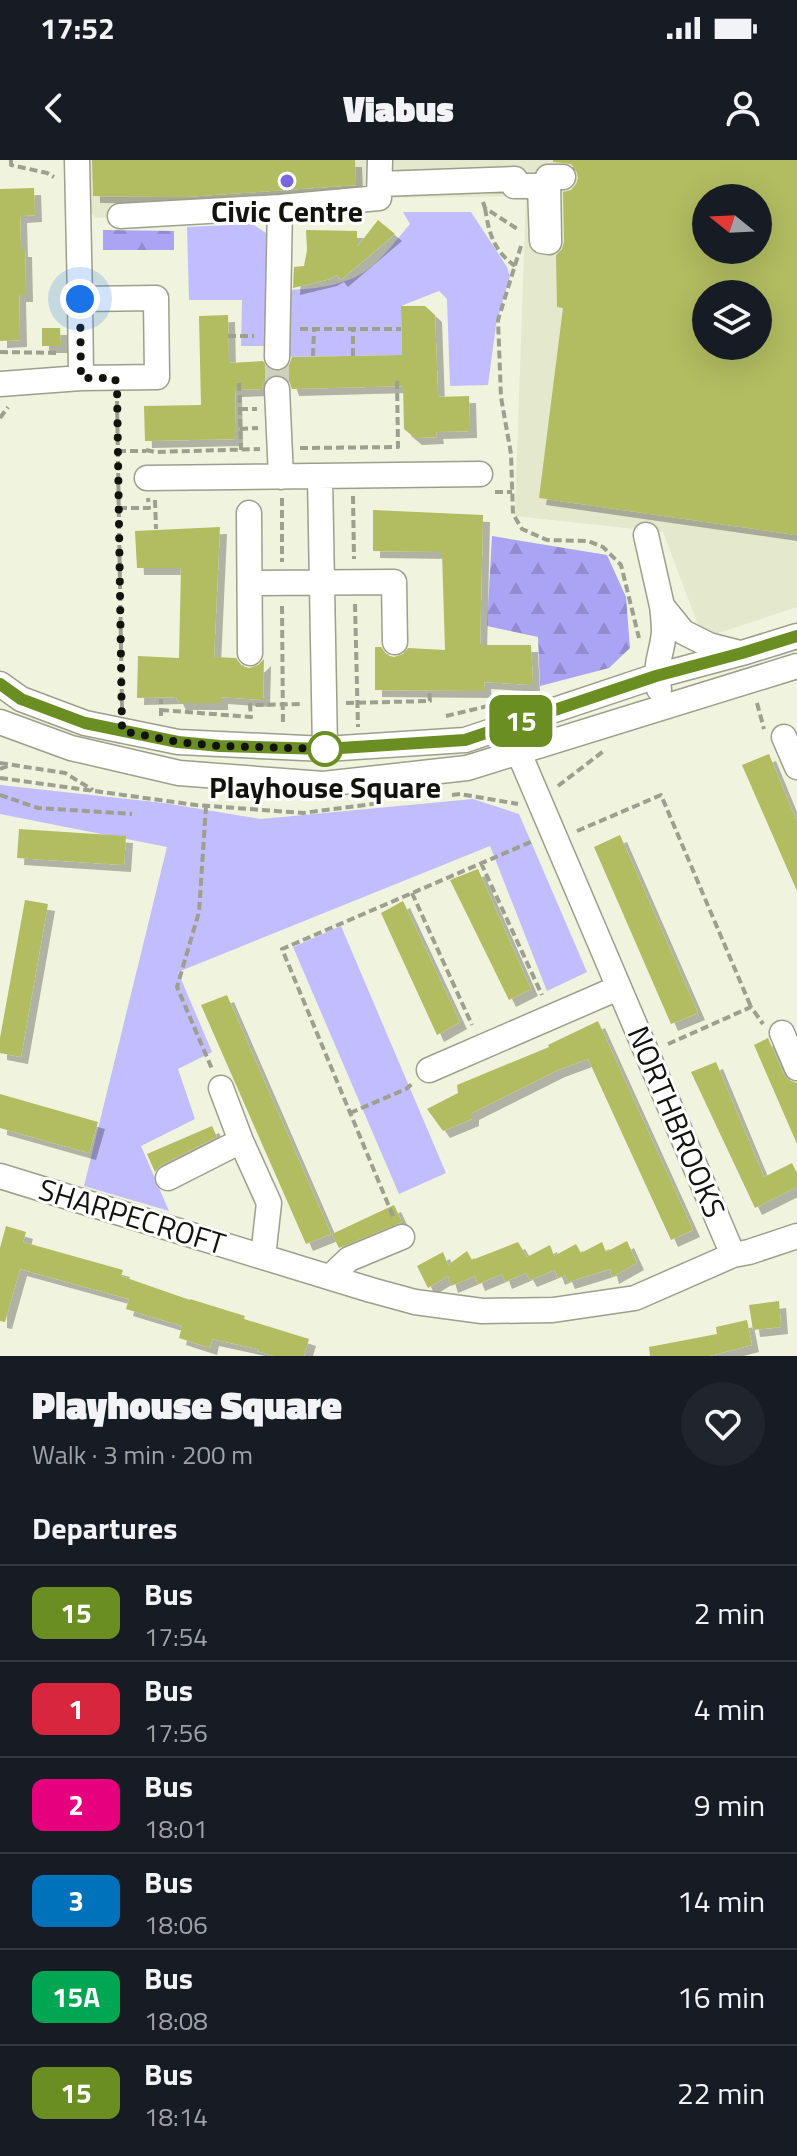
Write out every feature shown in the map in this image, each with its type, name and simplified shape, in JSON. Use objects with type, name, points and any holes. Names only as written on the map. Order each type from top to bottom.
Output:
[{"type":"street","points":[[77,160],[81,378]]},
{"type":"street","points":[[120,216],[280,207],[380,181],[515,179],[514,186],[540,186],[542,241],[549,242],[548,177],[563,177]]},
{"type":"street","points":[[277,357],[280,207]]},
{"type":"street","points":[[0,384],[157,377],[156,298],[80,299]]},
{"type":"street","points":[[277,389],[281,477]]},
{"type":"street","points":[[151,488],[281,477],[480,474]]},
{"type":"street","points":[[320,476],[325,740]]},
{"type":"street","points":[[249,513],[250,653]]},
{"type":"street","points":[[646,535],[662,606],[664,632],[656,676],[662,707]]},
{"type":"street","points":[[250,583],[394,582],[395,642]]},
{"type":"street","points":[[662,606],[683,632],[709,645],[742,653]]},
{"type":"street","points":[[0,684],[21,699],[85,723],[178,742],[220,746],[325,740],[465,740],[503,715],[797,636]]},
{"type":"street","points":[[0,722],[71,748],[179,773],[323,784],[467,768],[797,666]]},
{"type":"street","name":"NORTHBROOKS","points":[[503,715],[517,752],[559,834],[618,988],[733,1255]]},
{"type":"street","points":[[784,737],[797,767]]},
{"type":"street","name":"NORTHBROOKS","points":[[429,1070],[618,988]]},
{"type":"street","points":[[782,1033],[797,1068]]},
{"type":"street","points":[[221,1088],[269,1203],[263,1257]]},
{"type":"street","points":[[168,1178],[241,1141]]},
{"type":"street","name":"SHARPECROFT","points":[[0,1176],[263,1257]]},
{"type":"street","name":"NORTHBROOKS","points":[[263,1257],[415,1302],[482,1311],[553,1310],[635,1298],[733,1255],[797,1236]]},
{"type":"street","points":[[330,1277],[349,1259],[402,1237]]},
{"type":"path","points":[[478,180],[490,235],[505,258],[515,266]]},
{"type":"path","points":[[485,208],[519,229]]},
{"type":"path","points":[[521,245],[498,320],[501,397],[511,454],[513,514],[522,529],[547,540],[588,541],[603,547],[621,565],[639,640]]},
{"type":"path","points":[[277,329],[401,329]]},
{"type":"path","points":[[313,356],[314,329]]},
{"type":"path","points":[[353,329],[353,356]]},
{"type":"path","points":[[115,378],[122,731]]},
{"type":"path","points":[[239,383],[241,450]]},
{"type":"path","points":[[151,488],[156,529]]},
{"type":"path","points":[[161,710],[251,717],[250,705],[430,701],[429,691]]},
{"type":"path","points":[[161,699],[161,720]]},
{"type":"path","points":[[446,716],[503,715]]},
{"type":"path","points":[[270,727],[284,728]]},
{"type":"path","points":[[325,740],[365,729]]},
{"type":"path","points":[[0,763],[65,773],[95,791]]},
{"type":"path","points":[[0,769],[12,765]]},
{"type":"path","points":[[0,795],[38,808],[132,814]]},
{"type":"path","points":[[402,1237],[282,949],[481,863],[661,795],[751,1007],[768,1031],[782,1033]]},
{"type":"path","points":[[206,806],[199,912],[177,987],[221,1088]]},
{"type":"path","points":[[481,863],[552,1017]]},
{"type":"path","points":[[412,893],[482,1047]]},
{"type":"path","points":[[660,1048],[751,1007]]},
{"type":"path","points":[[350,1113],[406,1089],[429,1070]]},
{"type":"shaded area","points":[[77,160],[797,160],[797,607],[703,638],[663,532],[515,516],[526,196],[379,198],[96,218],[78,199]]},
{"type":"shaded area","points":[[403,212],[471,212],[507,267],[510,276],[496,325],[488,385],[450,386],[447,299],[439,291],[401,306],[402,355],[282,357],[287,290],[334,285],[368,270],[410,224]]},
{"type":"shaded area","points":[[252,224],[271,236],[271,346],[241,346],[242,300],[189,300],[187,227]]},
{"type":"shaded area","points":[[0,785],[164,803],[261,819],[473,799],[519,814],[587,972],[547,991],[490,846],[178,972],[212,1052],[178,1069],[195,1119],[141,1146],[169,1211],[84,1186],[167,847],[0,814]]},
{"type":"shaded area","points":[[341,926],[446,1173],[399,1194],[293,947]]},
{"type":"green space","points":[[103,230],[174,231],[174,250],[103,250]]},
{"type":"green space","points":[[492,536],[607,555],[626,597],[630,648],[609,668],[540,686],[538,637],[487,626]]},
{"type":"building","points":[[92,160],[355,160],[356,185],[184,197],[93,196]]},
{"type":"building","points":[[553,160],[797,160],[797,535],[539,498],[563,308],[557,307],[556,255],[564,242],[563,192],[571,190],[578,178],[571,164]]},
{"type":"building","points":[[34,188],[35,215],[20,216],[21,250],[25,250],[26,295],[19,295],[20,340],[0,341],[0,189]]},
{"type":"building","points":[[378,220],[395,234],[341,280],[337,275],[293,288],[294,267],[304,266],[306,230],[357,231],[357,247]]},
{"type":"building","points":[[401,306],[425,306],[435,315],[438,397],[469,396],[470,431],[436,432],[437,437],[415,438],[404,429],[403,386],[292,389],[289,380],[277,374],[268,377],[262,389],[235,390],[236,439],[145,441],[144,406],[201,405],[199,316],[228,315],[229,363],[263,361],[269,369],[277,372],[285,370],[292,357],[402,355]]},
{"type":"building","points":[[42,328],[60,328],[61,346],[42,346]]},
{"type":"building","points":[[373,510],[483,515],[480,645],[531,645],[533,685],[484,682],[485,691],[375,690],[375,647],[381,647],[387,655],[394,657],[408,648],[445,650],[442,552],[373,551]]},
{"type":"building","points":[[220,527],[214,657],[236,658],[242,666],[249,668],[264,659],[263,700],[221,697],[221,703],[179,703],[176,697],[137,698],[138,656],[179,658],[181,568],[137,568],[135,531]]},
{"type":"building","points":[[769,754],[797,822],[797,891],[742,765]]},
{"type":"building","points":[[19,829],[126,836],[124,865],[17,858]]},
{"type":"building","points":[[620,835],[698,1013],[671,1024],[594,847]]},
{"type":"building","points":[[478,869],[531,989],[509,1000],[450,880]]},
{"type":"building","points":[[25,900],[48,904],[21,1057],[0,1053],[0,1038]]},
{"type":"building","points":[[403,901],[460,1022],[437,1035],[381,913]]},
{"type":"building","points":[[227,995],[331,1234],[306,1244],[201,1005]]},
{"type":"building","points":[[598,1021],[693,1230],[671,1240],[588,1059],[558,1070],[472,1113],[472,1119],[443,1131],[427,1109],[458,1093],[457,1085],[549,1047]]},
{"type":"building","points":[[768,1038],[784,1075],[797,1083],[797,1144],[754,1045]]},
{"type":"building","points":[[716,1062],[764,1177],[792,1163],[797,1173],[797,1187],[755,1208],[691,1072]]},
{"type":"building","points":[[0,1094],[98,1122],[89,1153],[0,1128]]},
{"type":"building","points":[[212,1126],[217,1137],[161,1165],[155,1172],[147,1154]]},
{"type":"building","points":[[394,1205],[402,1222],[339,1248],[332,1234]]},
{"type":"building","points":[[6,1226],[26,1232],[23,1242],[123,1270],[121,1276],[309,1339],[304,1356],[274,1356],[258,1349],[212,1339],[210,1348],[179,1338],[182,1326],[126,1309],[129,1299],[20,1269],[5,1322],[0,1321],[0,1248]]},
{"type":"building","points":[[627,1241],[637,1263],[612,1277],[610,1269],[568,1282],[565,1275],[558,1278],[555,1270],[530,1280],[526,1273],[505,1282],[502,1274],[478,1284],[475,1276],[451,1286],[448,1276],[428,1288],[417,1266],[443,1252],[448,1265],[467,1251],[472,1260],[518,1242],[527,1257],[550,1245],[554,1256],[576,1244],[581,1253],[602,1242],[606,1252]]},
{"type":"building","points":[[779,1301],[781,1327],[753,1330],[749,1305]]},
{"type":"building","points":[[747,1320],[752,1345],[709,1356],[650,1356],[649,1347],[717,1334],[716,1327]]},
{"type":"tunnel","points":[[277,357],[277,389]]},
{"type":"bus line","name":"15","points":[[0,684],[21,699],[85,723],[178,742],[325,749],[465,740],[656,676],[797,636]]},
{"type":"place","name":"Civic Centre","points":[[287,181]]},
{"type":"place","name":"Playhouse Square","points":[[325,749]]},
{"type":"route","points":[[80,299],[81,378],[115,378],[117,387],[122,731],[178,742],[220,746],[325,749]]}]
